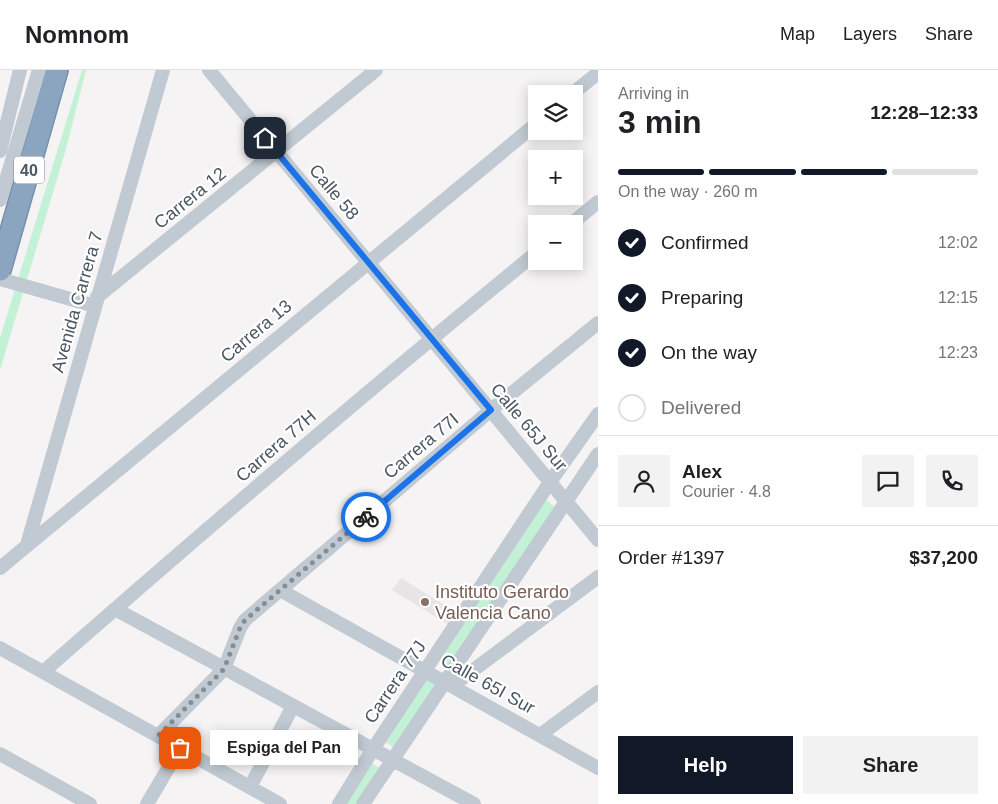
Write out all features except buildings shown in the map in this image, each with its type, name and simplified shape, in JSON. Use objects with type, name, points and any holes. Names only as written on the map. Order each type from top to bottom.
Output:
[{"type":"highway","name":"40","points":[[0,270],[57,70]]},
{"type":"street","points":[[0,150],[20,70]]},
{"type":"street","points":[[0,200],[39,70]]},
{"type":"street","name":"Avenida Carrera 7","points":[[27,545],[163,70]]},
{"type":"street","name":"Calle 58","points":[[209,70],[431,338]]},
{"type":"street","name":"Carrera 12","points":[[96,302],[376,70]]},
{"type":"street","points":[[583,85],[598,73]]},
{"type":"street","name":"Carrera 13","points":[[0,568],[528,131]]},
{"type":"street","points":[[582,215],[598,202]]},
{"type":"street","name":"Carrera 77H","points":[[43,672],[431,338],[528,259]]},
{"type":"street","points":[[0,279],[96,302]]},
{"type":"street","name":"Carrera 77I","points":[[158,736],[224,669],[245,620],[491,410],[598,323]]},
{"type":"street","name":"Calle 65J Sur","points":[[431,338],[598,540]]},
{"type":"street","points":[[550,482],[598,414]]},
{"type":"street","points":[[363,804],[392,760],[449,684],[566,501],[593,465],[598,454]]},
{"type":"street","name":"Carrera 77J","points":[[339,804],[373,749],[550,482]]},
{"type":"street","points":[[449,684],[598,577]]},
{"type":"street","name":"Calle 65I Sur","points":[[280,590],[598,768]]},
{"type":"street","points":[[115,609],[474,804]]},
{"type":"street","points":[[1,651],[43,672],[280,804]]},
{"type":"street","points":[[540,735],[598,692]]},
{"type":"street","points":[[250,787],[293,706]]},
{"type":"street","points":[[147,804],[180,748]]},
{"type":"street","points":[[0,754],[90,804]]},
{"type":"shaded area","name":"Instituto Gerardo Valencia Cano","points":[[401,578],[457,613],[449,625],[392,590]]},
{"type":"green space","points":[[82,70],[86,70],[66,149],[0,370],[0,338]]},
{"type":"green space","points":[[546,500],[555,507],[449,667],[440,661]]},
{"type":"green space","points":[[428,678],[437,685],[395,748],[385,742]]},
{"type":"green space","points":[[372,763],[381,769],[358,804],[345,804]]},
{"type":"way so far","points":[[180,748],[158,736],[224,669],[245,620],[366,517]]},
{"type":"place","name":"Instituto Gerardo Valencia Cano","points":[[425,602]]},
{"type":"place","name":"Espiga del Pan","points":[[180,748]]},
{"type":"route","points":[[265,138],[491,410],[366,517]]}]
